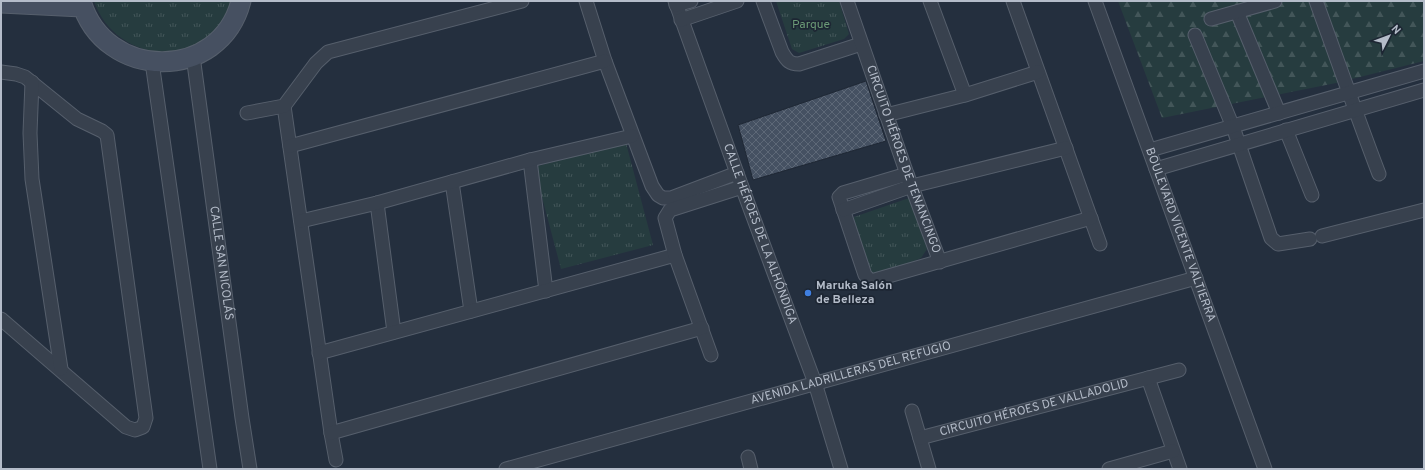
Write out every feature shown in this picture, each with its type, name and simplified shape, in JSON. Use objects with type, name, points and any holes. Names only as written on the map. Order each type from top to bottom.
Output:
[{"type":"street","points":[[1,3],[82,4],[93,28],[109,45],[130,56],[152,62],[171,62],[192,56],[208,48],[221,37],[232,24],[241,1]]},
{"type":"street","points":[[248,113],[284,106],[316,63],[328,52],[522,1]]},
{"type":"street","points":[[586,1],[605,61],[654,191],[663,198],[671,198],[736,173]]},
{"type":"street","points":[[675,3],[691,1]]},
{"type":"street","points":[[681,20],[736,1]]},
{"type":"street","points":[[763,1],[782,52],[790,63],[799,64],[861,44]]},
{"type":"street","name":"CIRCUITO HÉROES DE TENANCINGO","points":[[847,1],[907,174],[940,262],[1091,218]]},
{"type":"street","points":[[930,1],[965,95]]},
{"type":"street","points":[[1013,1],[1100,244]]},
{"type":"street","name":"BOULEVARD VICENTE VALTIERRA","points":[[1095,1],[1265,469]]},
{"type":"street","points":[[1211,19],[1275,1]]},
{"type":"street","points":[[1316,1],[1379,174]]},
{"type":"street","name":"CALLE HÉROES DE LA ALHÓNDIGA","points":[[675,3],[736,173],[815,383],[841,469]]},
{"type":"street","points":[[1237,12],[1279,113]]},
{"type":"street","points":[[1195,35],[1233,127],[1271,238],[1274,242],[1278,244],[1316,237],[1424,210]]},
{"type":"street","name":"CALLE SAN NICOLÁS","points":[[192,56],[250,469]]},
{"type":"street","points":[[290,146],[605,61]]},
{"type":"street","points":[[152,62],[210,469]]},
{"type":"street","points":[[1150,150],[1424,71]]},
{"type":"street","points":[[1,72],[21,74],[77,119],[102,131],[107,136],[146,418],[143,427],[135,430],[126,427],[61,369],[1,319]]},
{"type":"street","points":[[886,115],[965,95],[1038,72]]},
{"type":"street","points":[[32,82],[30,134],[32,179],[61,369]]},
{"type":"street","points":[[1156,168],[1424,90]]},
{"type":"street","points":[[284,106],[319,353],[336,460]]},
{"type":"street","points":[[1286,130],[1312,195]]},
{"type":"street","points":[[300,221],[377,203],[530,160],[632,136]]},
{"type":"street","points":[[843,210],[912,186],[1066,148]]},
{"type":"street","points":[[530,160],[546,291]]},
{"type":"street","points":[[907,174],[843,193],[839,197],[865,275],[869,280],[878,280],[940,262]]},
{"type":"street","points":[[452,182],[471,311]]},
{"type":"street","points":[[712,355],[675,255],[666,218],[670,210],[742,187]]},
{"type":"street","points":[[377,203],[394,332]]},
{"type":"street","points":[[319,353],[675,255]]},
{"type":"street","name":"AVENIDA LADRILLERAS DEL REFUGIO","points":[[506,469],[1196,278]]},
{"type":"street","points":[[331,432],[702,328]]},
{"type":"street","name":"CIRCUITO HÉROES DE VALLADOLID","points":[[920,438],[1179,370]]},
{"type":"street","points":[[1148,378],[1180,469]]},
{"type":"street","points":[[912,411],[929,469]]},
{"type":"street","points":[[1109,469],[1173,450]]},
{"type":"green space","points":[[94,1],[232,1],[218,27],[200,42],[182,50],[164,52],[147,50],[130,43],[115,33],[103,19]]},
{"type":"green space","name":"Parque","points":[[776,1],[839,1],[849,34],[844,39],[799,53],[792,49]]},
{"type":"green space","points":[[1118,1],[1309,1],[1327,53],[1311,1],[1424,1],[1424,61],[1336,83],[1162,118]]},
{"type":"green space","points":[[626,143],[653,245],[561,269],[534,167]]},
{"type":"green space","points":[[909,198],[927,249],[921,258],[885,273],[870,275],[854,229],[854,217]]},
{"type":"building","points":[[866,81],[886,141],[753,180],[738,125]]},
{"type":"place","name":"Maruka Salón de Belleza","points":[[808,293]]}]
